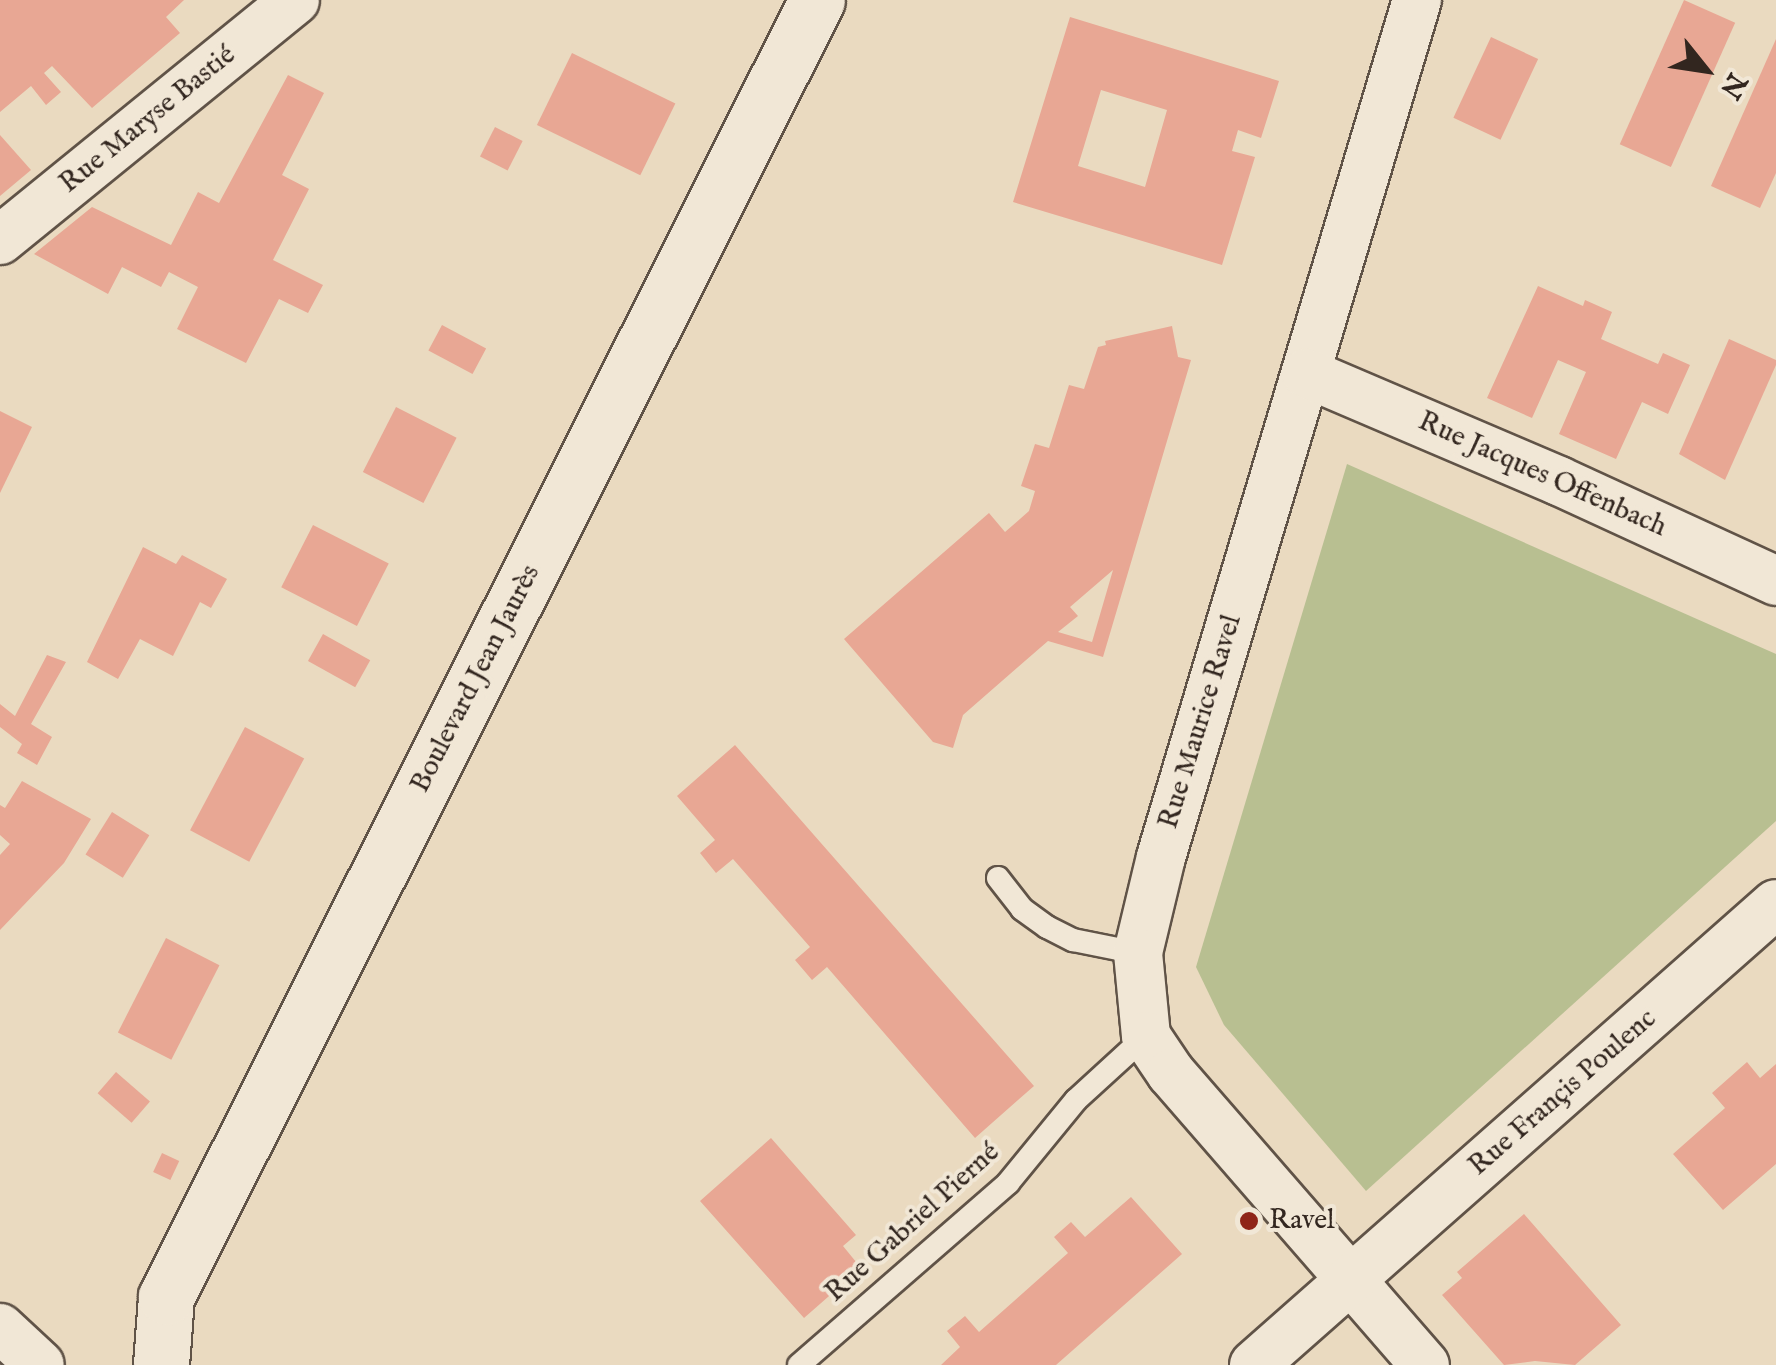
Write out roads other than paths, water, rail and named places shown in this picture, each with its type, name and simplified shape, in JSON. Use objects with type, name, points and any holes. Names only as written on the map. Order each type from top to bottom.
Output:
[{"type":"street","name":"Rue Maryse Bastié","points":[[0,240],[295,0]]},
{"type":"street","name":"Boulevard Jean Jaurès","points":[[162,1365],[166,1297],[174,1280],[817,0]]},
{"type":"street","name":"Rue Maurice Ravel","points":[[1146,1036],[1138,953],[1156,873],[1418,0]]},
{"type":"street","name":"Rue Jacques Offenbach","points":[[1306,373],[1559,481],[1776,581]]},
{"type":"street","name":"Rue Françis Poulenc","points":[[1254,1365],[1776,904]]},
{"type":"street","points":[[1146,1036],[1239,1156],[1424,1365]]},
{"type":"street","points":[[0,1328],[40,1365]]},
{"type":"lane","points":[[998,878],[1022,909],[1047,928],[1073,940],[1138,953]]},
{"type":"lane","name":"Rue Gabriel Pierné","points":[[800,1365],[1008,1183],[1076,1100],[1146,1036]]},
{"type":"place","name":"Ravel","points":[[1249,1221]]}]
